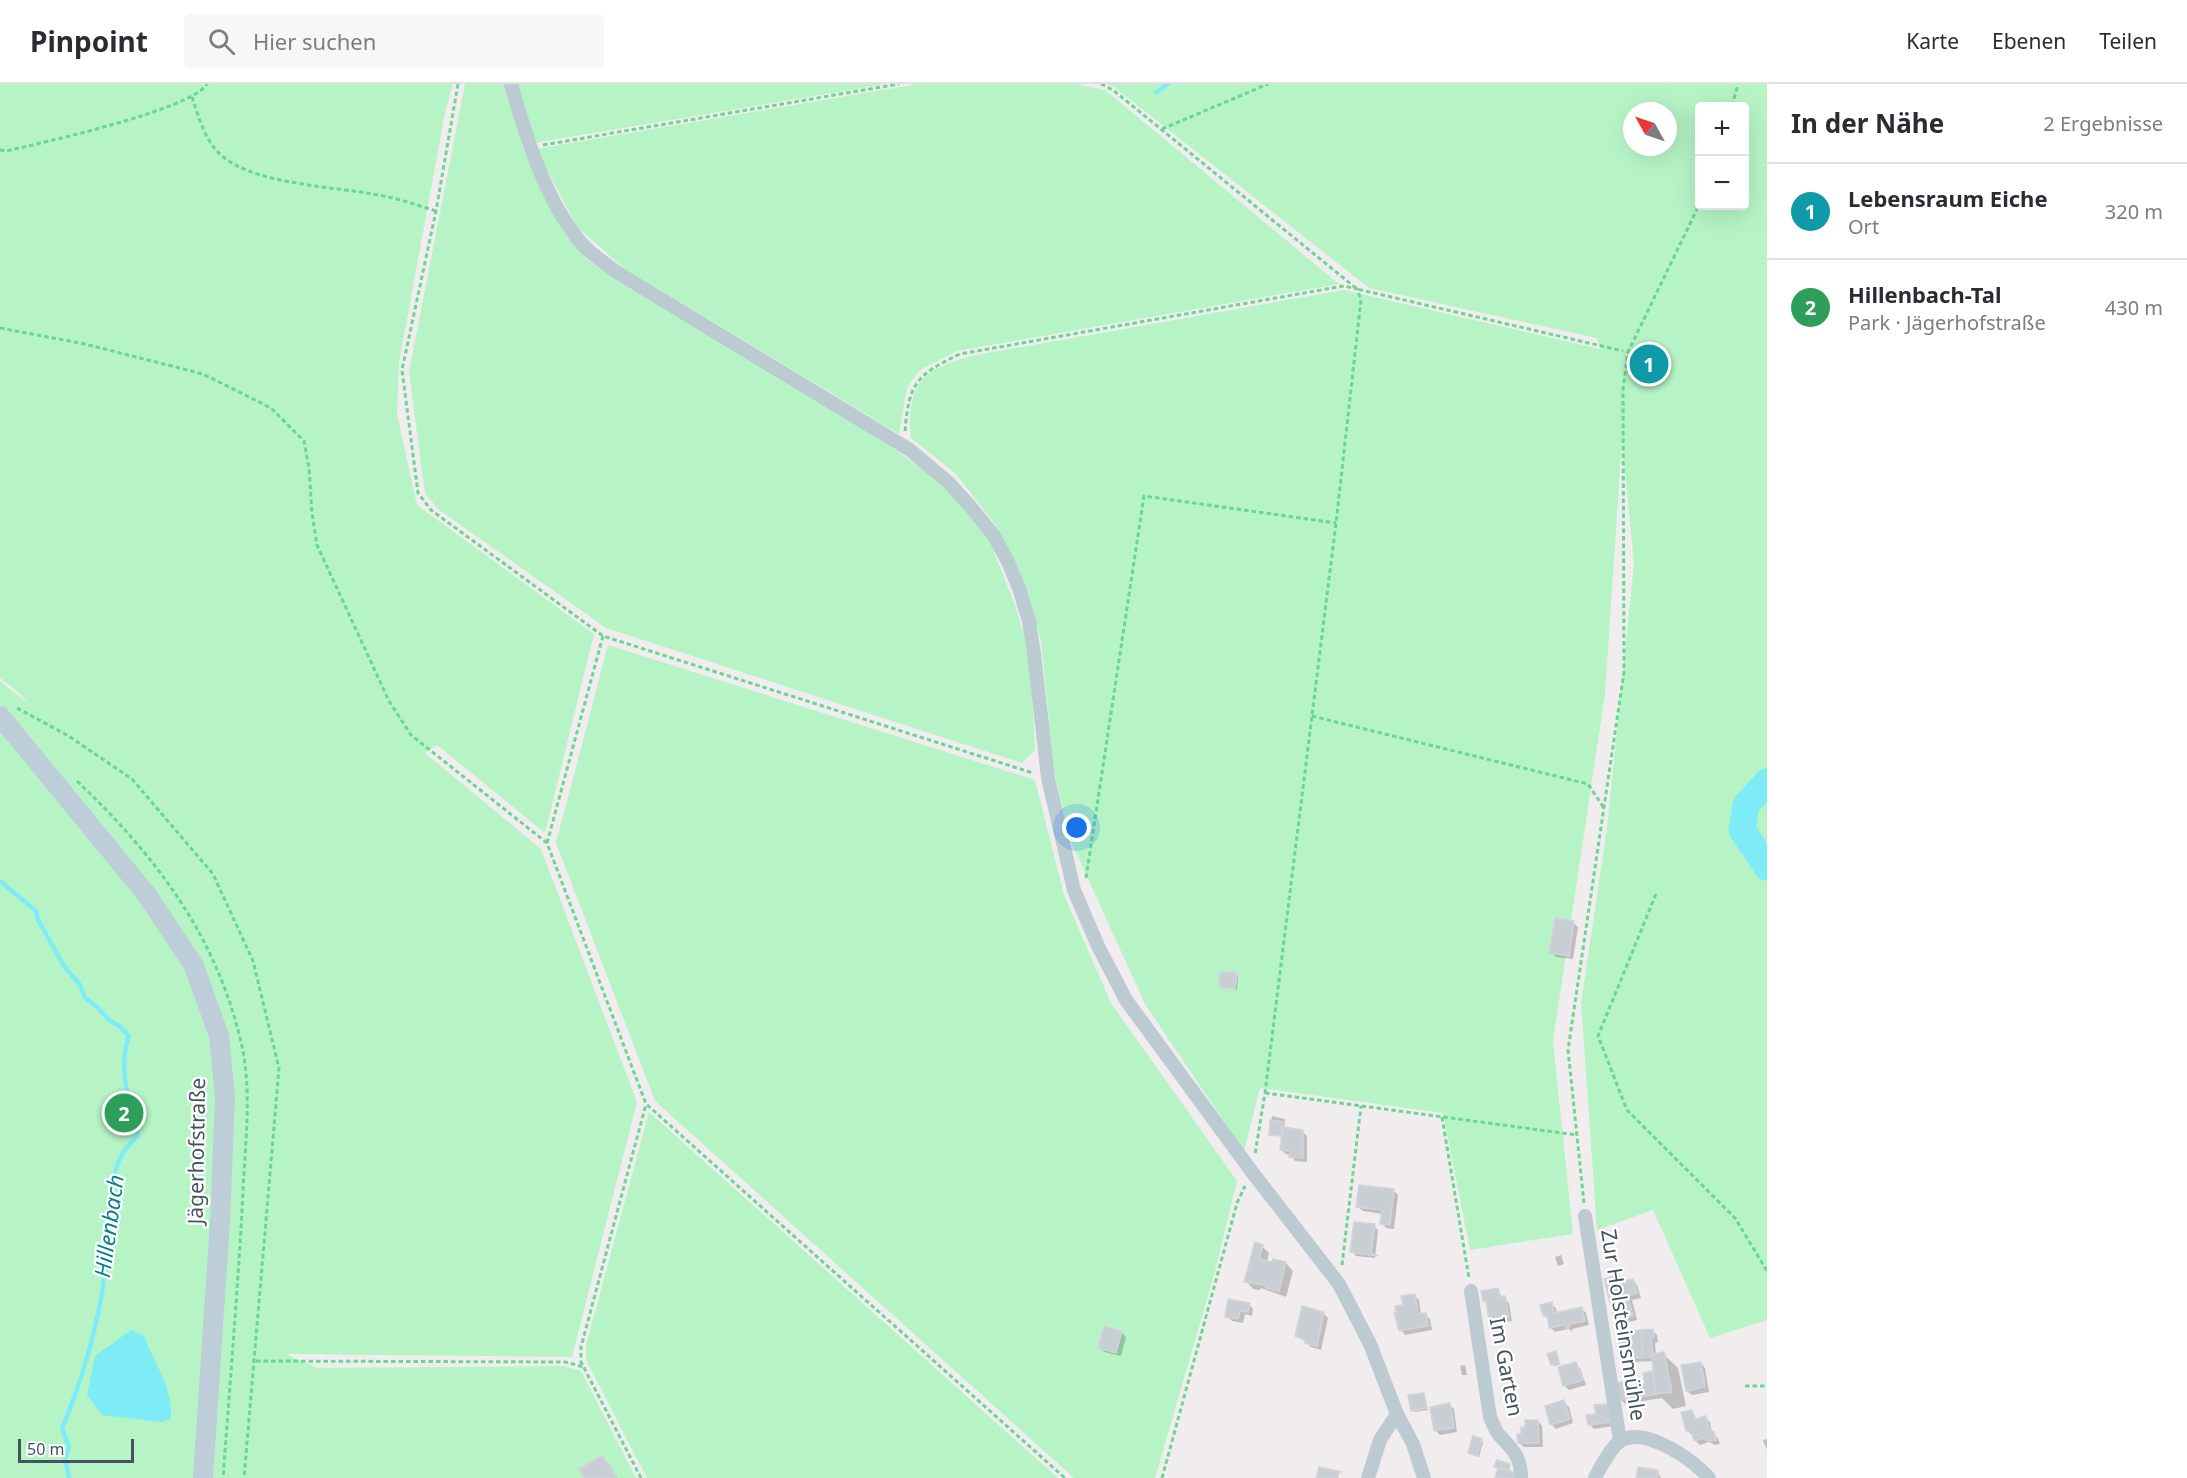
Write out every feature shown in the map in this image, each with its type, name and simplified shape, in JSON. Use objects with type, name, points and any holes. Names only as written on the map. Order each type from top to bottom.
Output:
[{"type":"main road","name":"Jägerhofstraße","points":[[0,716],[147,895],[194,966],[219,1036],[225,1097],[220,1221],[203,1478]]},
{"type":"street","points":[[512,84],[530,147],[565,221],[584,246],[628,279],[910,450],[948,482],[994,536],[1008,562],[1029,621],[1048,778],[1074,890],[1098,946],[1126,1000],[1252,1172],[1340,1284],[1370,1344],[1397,1414],[1413,1444],[1424,1478]]},
{"type":"street","name":"Zur Holsteinsmühle","points":[[1585,1216],[1620,1440]]},
{"type":"street","name":"Im Garten","points":[[1471,1291],[1490,1417],[1497,1433],[1510,1445],[1520,1461],[1521,1478]]},
{"type":"street","points":[[1368,1478],[1380,1440],[1397,1414]]},
{"type":"street","points":[[1595,1478],[1620,1440],[1629,1438],[1643,1438],[1668,1447],[1688,1458],[1709,1478]]},
{"type":"path","points":[[0,150],[6,151],[101,129],[192,97],[207,84]]},
{"type":"path","points":[[458,84],[436,211],[402,370],[418,493],[430,510],[603,636],[1048,778]]},
{"type":"path","points":[[530,147],[899,84]]},
{"type":"path","points":[[1101,84],[1108,85],[1357,289],[1361,300],[1336,523],[1265,1093],[1252,1172],[1237,1203],[1162,1478]]},
{"type":"path","points":[[1161,129],[1268,84]]},
{"type":"path","points":[[1733,102],[1738,84]]},
{"type":"path","points":[[192,97],[201,124],[217,152],[240,168],[271,179],[384,196],[436,211]]},
{"type":"path","points":[[1585,1216],[1568,1050],[1624,672],[1623,389],[1628,351],[1697,210]]},
{"type":"path","points":[[910,450],[905,431],[908,406],[918,379],[927,371],[960,354],[1344,286],[1623,351]]},
{"type":"path","points":[[0,328],[85,344],[203,374],[271,408],[304,441],[317,545],[389,701],[411,735],[547,843],[646,1104],[1065,1478]]},
{"type":"path","points":[[1082,908],[1144,496],[1336,523]]},
{"type":"path","points":[[547,843],[603,636]]},
{"type":"path","points":[[1312,716],[1588,784],[1604,808]]},
{"type":"path","points":[[73,776],[133,838],[181,899],[216,965],[241,1040],[248,1096],[237,1301],[223,1478]]},
{"type":"path","points":[[1656,894],[1598,1036],[1628,1110],[1735,1218],[1767,1271]]},
{"type":"path","points":[[1265,1093],[1577,1135]]},
{"type":"path","points":[[642,1478],[581,1362],[581,1347],[646,1104]]},
{"type":"path","points":[[1340,1284],[1361,1106]]},
{"type":"path","points":[[1442,1117],[1471,1291]]},
{"type":"path","points":[[255,1361],[565,1362],[584,1367]]},
{"type":"path","points":[[1745,1386],[1767,1386]]},
{"type":"green space","points":[[0,84],[453,84],[445,113],[399,363],[397,414],[417,505],[594,634],[545,833],[437,745],[425,753],[541,849],[637,1102],[572,1357],[286,1354],[318,1368],[564,1366],[581,1371],[636,1478],[0,1478],[0,681],[28,703],[0,678]]},
{"type":"green space","points":[[465,84],[506,84],[524,151],[565,234],[588,260],[617,281],[855,423],[944,483],[990,542],[1015,605],[1030,655],[1035,750],[1022,763],[606,628],[438,509],[425,493],[409,372]]},
{"type":"green space","points":[[517,84],[886,84],[534,143]]},
{"type":"green space","points":[[917,84],[1077,84],[1105,90],[1339,284],[957,351],[920,370],[907,387],[899,434],[625,269],[577,227],[536,149]]},
{"type":"green space","points":[[1107,84],[1767,84],[1767,1320],[1710,1338],[1653,1210],[1597,1230],[1581,1003],[1607,828],[1634,564],[1622,440],[1605,694],[1553,1041],[1573,1234],[1470,1250],[1443,1113],[1260,1088],[1244,1151],[1145,1004],[1069,837],[1054,770],[1041,640],[1019,569],[992,520],[955,473],[911,438],[911,407],[915,392],[923,379],[945,365],[970,356],[1344,290],[1600,349],[1597,338],[1369,288],[1114,87]]},
{"type":"green space","points":[[608,645],[1035,780],[1064,895],[1111,1003],[1237,1181],[1215,1272],[1155,1478],[1074,1478],[655,1101],[556,843]]},
{"type":"green space","points":[[649,1112],[1058,1478],[647,1478],[586,1360],[586,1345]]},
{"type":"water","points":[[131,1330],[144,1336],[162,1376],[169,1397],[171,1419],[161,1422],[102,1415],[87,1395],[95,1356]]},
{"type":"building","points":[[1555,918],[1574,921],[1569,956],[1549,953]]},
{"type":"building","points":[[1220,972],[1237,973],[1235,989],[1219,987]]},
{"type":"building","points":[[1270,1120],[1283,1122],[1281,1136],[1269,1135]]},
{"type":"building","points":[[1283,1127],[1303,1130],[1303,1158],[1289,1157],[1290,1151],[1280,1150]]},
{"type":"building","points":[[1359,1185],[1394,1189],[1390,1225],[1380,1224],[1382,1210],[1356,1207]]},
{"type":"building","points":[[1354,1222],[1375,1224],[1371,1253],[1378,1256],[1350,1252]]},
{"type":"building","points":[[1255,1242],[1263,1245],[1259,1259],[1286,1262],[1279,1291],[1266,1288],[1266,1285],[1244,1282]]},
{"type":"building","points":[[1619,1275],[1621,1282],[1633,1279],[1637,1293],[1628,1296],[1633,1316],[1615,1321],[1604,1279]]},
{"type":"building","points":[[1498,1288],[1500,1297],[1505,1296],[1509,1317],[1489,1320],[1486,1301],[1483,1301],[1481,1291]]},
{"type":"building","points":[[1415,1294],[1418,1314],[1426,1313],[1428,1326],[1399,1331],[1394,1313],[1396,1313],[1395,1306],[1403,1305],[1401,1296]]},
{"type":"building","points":[[1228,1299],[1250,1303],[1248,1312],[1240,1311],[1238,1319],[1225,1317]]},
{"type":"building","points":[[1552,1302],[1554,1313],[1582,1307],[1585,1321],[1569,1324],[1569,1328],[1566,1329],[1566,1325],[1549,1328],[1547,1315],[1543,1316],[1540,1305]]},
{"type":"building","points":[[1302,1306],[1324,1312],[1317,1346],[1305,1343],[1305,1340],[1295,1336]]},
{"type":"building","points":[[1104,1326],[1122,1331],[1116,1353],[1098,1348]]},
{"type":"building","points":[[1653,1329],[1654,1337],[1651,1339],[1653,1357],[1643,1358],[1641,1330]]},
{"type":"building","points":[[1641,1330],[1643,1358],[1628,1358],[1627,1346],[1619,1347],[1618,1331]]},
{"type":"building","points":[[1556,1351],[1559,1362],[1551,1365],[1547,1354]]},
{"type":"building","points":[[1664,1352],[1672,1392],[1656,1394],[1652,1360],[1654,1354]]},
{"type":"building","points":[[1576,1362],[1583,1380],[1563,1386],[1558,1367]]},
{"type":"building","points":[[1701,1362],[1705,1387],[1686,1391],[1681,1365]]},
{"type":"building","points":[[1652,1371],[1656,1394],[1641,1397],[1638,1385],[1645,1384],[1643,1373]]},
{"type":"building","points":[[1627,1381],[1628,1387],[1638,1385],[1641,1397],[1619,1400],[1617,1383]]},
{"type":"building","points":[[1424,1393],[1427,1408],[1411,1411],[1408,1395]]},
{"type":"building","points":[[1564,1400],[1570,1419],[1550,1425],[1545,1406]]},
{"type":"building","points":[[1450,1403],[1454,1428],[1434,1431],[1430,1407]]},
{"type":"building","points":[[1608,1404],[1610,1422],[1588,1425],[1586,1415],[1596,1414],[1594,1405]]},
{"type":"building","points":[[1692,1410],[1695,1419],[1706,1416],[1709,1429],[1714,1432],[1716,1440],[1709,1441],[1704,1438],[1694,1441],[1691,1430],[1686,1431],[1681,1412]]},
{"type":"building","points":[[1525,1420],[1538,1420],[1539,1443],[1518,1443],[1517,1434],[1521,1434],[1521,1427],[1525,1427]]},
{"type":"building","points":[[1473,1436],[1482,1439],[1477,1456],[1468,1453]]},
{"type":"building","points":[[602,1455],[616,1478],[584,1478],[579,1469]]},
{"type":"building","points":[[1497,1460],[1510,1464],[1509,1471],[1494,1467]]},
{"type":"building","points":[[1319,1467],[1342,1472],[1339,1472],[1338,1478],[1316,1478]]},
{"type":"building","points":[[1638,1467],[1658,1470],[1657,1478],[1636,1478]]},
{"type":"building","points":[[1498,1468],[1516,1473],[1514,1478],[1495,1478]]},
{"type":"waterway","points":[[1156,92],[1168,84]]},
{"type":"waterway","points":[[1767,782],[1746,805],[1742,830],[1767,867]]},
{"type":"waterway","name":"Hillenbach","points":[[0,881],[36,911],[38,920],[64,966],[80,985],[85,998],[129,1036],[124,1073],[138,1136],[125,1150],[117,1165],[113,1180],[99,1310],[86,1362],[62,1429],[69,1447],[65,1458],[69,1478]]},
{"type":"place","name":"Lebensraum Eiche","points":[[1649,364]]},
{"type":"place","name":"Hillenbach-Tal","points":[[124,1113]]}]
